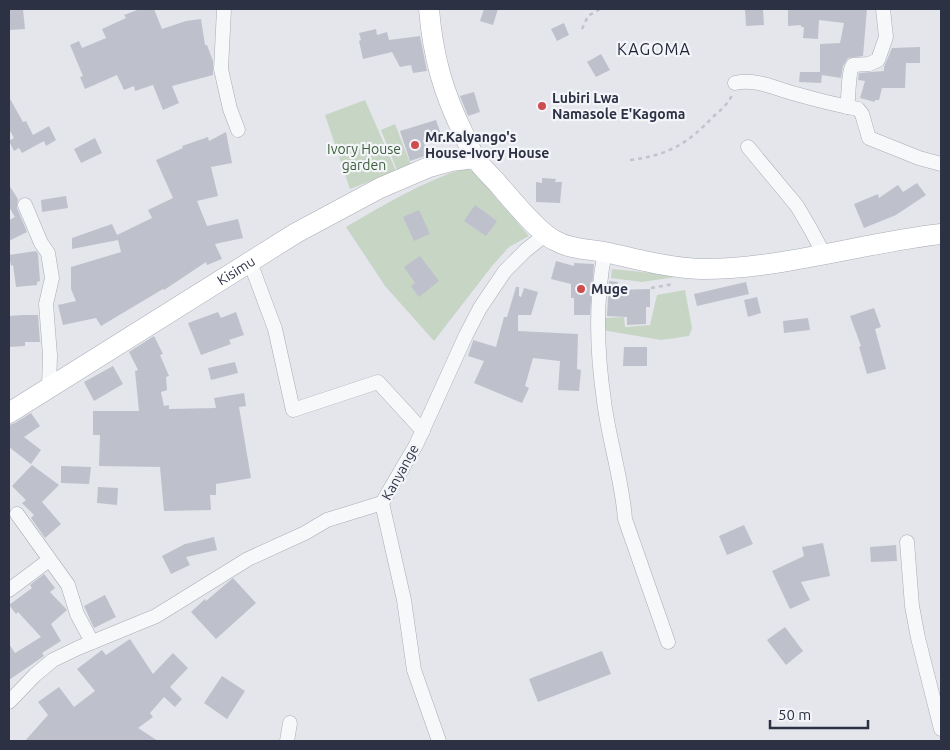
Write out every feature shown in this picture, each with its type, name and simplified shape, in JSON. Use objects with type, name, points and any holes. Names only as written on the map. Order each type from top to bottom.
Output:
[{"type":"street","points":[[224,9],[221,69],[230,109],[238,130]]},
{"type":"street","points":[[429,9],[430,30],[442,84],[474,158],[545,235],[555,241],[568,246],[605,252],[651,263],[700,269],[735,268],[825,256],[894,240],[941,234]]},
{"type":"street","points":[[847,107],[850,69],[853,65],[869,64],[878,60],[886,36],[883,9]]},
{"type":"street","points":[[734,84],[742,82],[768,84],[794,94],[858,109],[862,114],[869,138],[941,164]]},
{"type":"street","points":[[748,147],[796,206],[812,230],[825,256]]},
{"type":"street","name":"Kisimu","points":[[9,412],[296,233],[380,188],[437,165],[474,158]]},
{"type":"street","points":[[25,205],[41,243],[48,253],[52,278],[46,304],[50,355],[49,387]]},
{"type":"street","name":"Kanyange","points":[[439,741],[414,670],[404,600],[382,503],[422,431],[480,308],[505,271],[526,250],[545,235]]},
{"type":"street","points":[[605,252],[600,276],[599,345],[604,402],[624,501],[625,519],[668,642]]},
{"type":"street","points":[[250,262],[275,330],[293,410],[378,382],[422,431]]},
{"type":"street","points":[[9,702],[35,675],[54,660],[156,616],[248,559],[305,533],[327,520],[382,503]]},
{"type":"street","points":[[17,514],[68,585],[77,614],[92,642]]},
{"type":"street","points":[[907,542],[912,606],[918,638],[941,729]]},
{"type":"street","points":[[9,590],[49,560]]},
{"type":"street","points":[[287,741],[290,723]]},
{"type":"path","points":[[582,29],[588,16],[600,9]]},
{"type":"path","points":[[630,160],[663,154],[687,142],[731,99],[734,84]]},
{"type":"green space","name":"Ivory House garden","points":[[365,100],[396,171],[350,189],[325,115]]},
{"type":"green space","points":[[395,124],[411,165],[397,170],[381,130]]},
{"type":"green space","points":[[465,168],[473,171],[529,236],[509,247],[434,341],[385,286],[346,227],[419,187]]},
{"type":"green space","points":[[612,269],[682,276],[642,282],[611,278]]},
{"type":"green space","points":[[685,290],[692,328],[689,336],[661,340],[602,330],[604,318],[624,317],[625,327],[650,325],[657,295]]},
{"type":"building","points":[[9,9],[23,9],[25,29],[9,30]]},
{"type":"building","points":[[140,9],[154,9],[162,29],[186,21],[201,19],[205,45],[207,45],[213,61],[213,75],[172,86],[179,103],[163,110],[153,85],[135,91],[134,86],[124,90],[117,75],[85,89],[80,77],[83,76],[70,45],[79,41],[82,48],[106,38],[102,29],[126,18],[124,15]]},
{"type":"building","points":[[484,9],[498,9],[493,25],[480,21]]},
{"type":"building","points":[[745,9],[763,9],[764,25],[746,26]]},
{"type":"building","points":[[788,9],[867,9],[863,56],[848,58],[843,66],[841,78],[822,75],[821,83],[799,82],[800,72],[820,72],[820,44],[840,43],[844,23],[819,20],[818,39],[803,38],[804,27],[801,27],[801,25],[788,26]]},
{"type":"building","points":[[564,23],[569,35],[557,41],[551,29]]},
{"type":"building","points":[[376,29],[377,35],[387,32],[389,40],[420,36],[427,71],[413,73],[411,65],[400,67],[392,52],[363,59],[359,33]]},
{"type":"building","points":[[920,47],[920,63],[906,63],[905,88],[882,88],[879,100],[875,100],[875,102],[860,98],[865,81],[858,80],[859,73],[884,71],[892,48]]},
{"type":"building","points":[[601,54],[610,70],[596,77],[587,62]]},
{"type":"building","points":[[474,92],[480,112],[468,116],[460,96]]},
{"type":"building","points":[[9,97],[23,122],[26,121],[33,135],[49,126],[56,140],[46,146],[44,141],[22,153],[19,148],[14,151],[9,141],[14,138],[9,129]]},
{"type":"building","name":"Mr.Kalyango's House-Ivory House","points":[[436,120],[441,134],[423,140],[428,155],[410,161],[400,131]]},
{"type":"building","points":[[226,132],[232,163],[211,167],[218,196],[197,201],[207,226],[238,219],[243,238],[215,244],[222,259],[207,265],[206,262],[164,290],[101,326],[96,318],[63,325],[58,305],[76,301],[71,289],[71,267],[121,252],[118,240],[72,249],[72,238],[112,224],[117,235],[152,218],[148,210],[173,198],[156,160],[183,148],[182,146],[208,137],[209,141]]},
{"type":"building","points":[[95,138],[102,153],[81,163],[74,149]]},
{"type":"building","points":[[542,178],[556,179],[555,182],[562,182],[560,203],[536,202],[536,182],[542,183]]},
{"type":"building","points":[[917,183],[926,195],[896,215],[864,228],[854,204],[878,194],[879,198],[898,185],[903,192]]},
{"type":"building","points":[[9,185],[18,199],[17,208],[27,232],[9,241],[9,220],[15,217],[9,207]]},
{"type":"building","points":[[66,196],[68,208],[42,212],[41,200]]},
{"type":"building","points":[[475,205],[497,221],[486,236],[464,221]]},
{"type":"building","points":[[419,210],[430,234],[414,241],[403,217]]},
{"type":"building","points":[[36,251],[38,254],[40,281],[37,282],[37,285],[16,287],[13,265],[11,266],[9,255]]},
{"type":"building","points":[[420,256],[439,281],[419,297],[411,286],[415,283],[404,267]]},
{"type":"building","points":[[556,261],[574,266],[574,263],[594,264],[590,315],[574,315],[574,298],[571,298],[571,284],[551,279]]},
{"type":"building","points":[[609,281],[618,282],[617,290],[650,289],[650,307],[646,307],[646,324],[627,325],[627,317],[607,316]]},
{"type":"building","points":[[746,282],[749,294],[697,306],[694,294]]},
{"type":"building","points":[[516,287],[519,287],[519,296],[521,297],[524,288],[538,292],[531,315],[518,315],[518,331],[578,334],[577,369],[581,370],[579,391],[558,390],[560,361],[533,358],[525,386],[529,388],[522,403],[474,383],[484,361],[468,356],[473,340],[496,347],[504,317],[507,317]]},
{"type":"building","points":[[757,297],[761,313],[748,317],[744,300]]},
{"type":"building","points":[[874,308],[881,327],[875,329],[886,369],[867,374],[859,347],[861,346],[850,316]]},
{"type":"building","points":[[218,312],[221,318],[236,312],[244,335],[229,340],[231,344],[201,355],[188,323]]},
{"type":"building","points":[[38,315],[40,342],[25,342],[25,346],[9,347],[9,316]]},
{"type":"building","points":[[808,318],[810,330],[784,333],[783,321]]},
{"type":"building","points":[[154,336],[163,354],[160,355],[169,376],[166,377],[167,390],[161,392],[164,406],[169,405],[169,409],[216,408],[214,398],[244,393],[246,406],[239,407],[251,478],[216,484],[216,495],[210,495],[211,510],[164,511],[160,467],[99,466],[100,435],[93,435],[93,411],[139,411],[135,371],[138,370],[129,352]]},
{"type":"building","points":[[624,347],[647,347],[647,366],[623,366]]},
{"type":"building","points":[[235,362],[238,373],[211,380],[208,368]]},
{"type":"building","points":[[113,366],[123,384],[94,401],[84,382]]},
{"type":"building","points":[[31,413],[40,426],[24,437],[41,450],[31,464],[9,447],[9,425]]},
{"type":"building","points":[[32,465],[59,485],[42,502],[61,524],[45,538],[31,518],[34,515],[22,503],[26,500],[12,486]]},
{"type":"building","points":[[61,466],[91,467],[89,484],[61,483]]},
{"type":"building","points":[[98,487],[118,488],[117,505],[97,503]]},
{"type":"building","points":[[744,525],[753,544],[727,555],[719,536]]},
{"type":"building","points":[[214,537],[217,550],[186,557],[190,565],[171,574],[162,556],[185,544]]},
{"type":"building","points":[[823,543],[830,576],[801,582],[810,600],[790,609],[772,571],[804,556],[802,547]]},
{"type":"building","points":[[896,545],[897,561],[871,562],[870,547]]},
{"type":"building","points":[[44,574],[55,588],[50,592],[67,610],[51,624],[61,641],[42,653],[44,656],[9,680],[9,644],[15,653],[41,637],[9,605],[32,588],[30,585]]},
{"type":"building","points":[[233,578],[256,603],[216,639],[191,612]]},
{"type":"building","points":[[105,595],[116,617],[94,628],[84,606]]},
{"type":"building","points":[[785,627],[803,651],[786,665],[767,640]]},
{"type":"building","points":[[130,639],[153,674],[173,653],[188,668],[170,687],[182,699],[175,707],[164,697],[150,713],[153,717],[138,728],[158,741],[25,741],[48,715],[38,702],[59,687],[74,707],[95,691],[77,669],[102,650],[106,655]]},
{"type":"building","points":[[602,651],[611,674],[538,702],[529,679]]},
{"type":"building","points":[[222,676],[245,691],[227,719],[204,703]]},
{"type":"place","name":"Lubiri Lwa Namasole E'Kagoma","points":[[542,106]]},
{"type":"place","name":"Mr.Kalyango's House-Ivory House","points":[[415,145]]},
{"type":"place","name":"Muge","points":[[581,289]]},
{"type":"district","name":"KAGOMA","points":[[654,49]]}]
